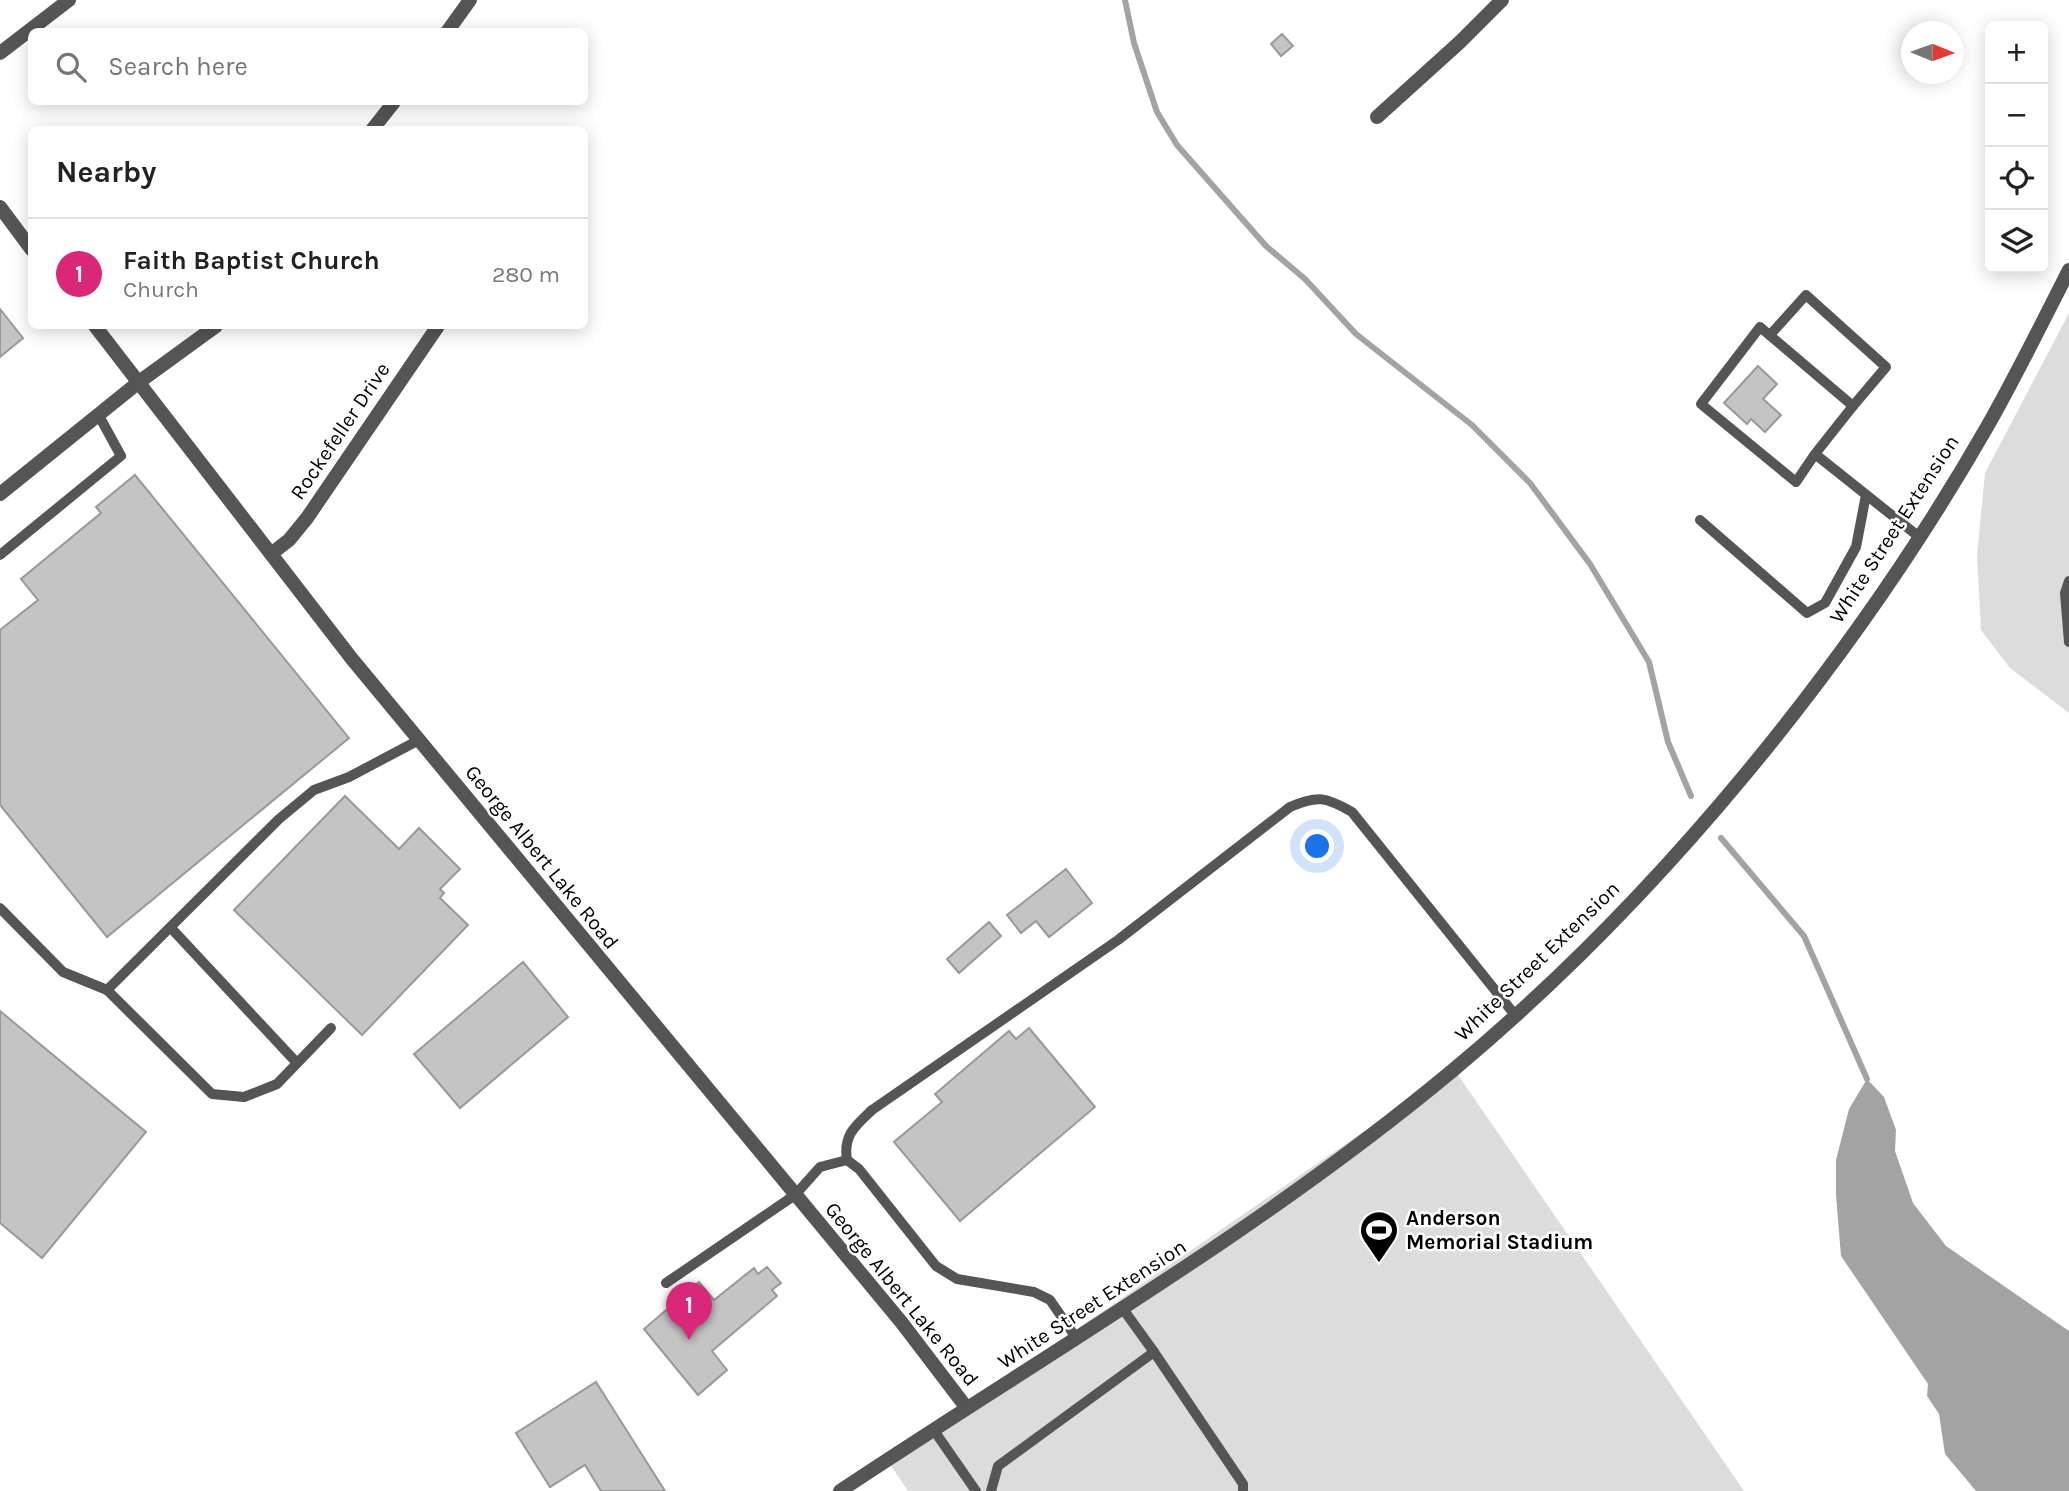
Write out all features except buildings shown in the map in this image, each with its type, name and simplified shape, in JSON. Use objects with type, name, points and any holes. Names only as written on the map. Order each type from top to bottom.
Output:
[{"type":"street","points":[[33,28],[69,0]]},
{"type":"street","points":[[450,28],[470,0]]},
{"type":"street","points":[[1377,117],[1502,0]]},
{"type":"street","points":[[0,53],[28,31]]},
{"type":"street","points":[[375,126],[392,105]]},
{"type":"street","points":[[0,207],[28,245]]},
{"type":"street","name":"White Street Extension","points":[[840,1491],[966,1407],[1006,1386],[1123,1309],[1338,1159],[1454,1069],[1588,945],[1708,816],[1780,729],[1853,632],[1919,536],[1985,430],[2069,270]]},
{"type":"street","name":"George Albert Lake Road","points":[[97,329],[419,740],[795,1195],[966,1407]]},
{"type":"street","points":[[0,494],[139,382],[212,329]]},
{"type":"street","name":"Rockefeller Drive","points":[[271,554],[289,540],[307,518],[436,329]]},
{"type":"lane","points":[[1770,335],[1806,295],[1886,367],[1815,454],[1796,482],[1701,404],[1760,327],[1853,406]]},
{"type":"lane","points":[[0,555],[121,456],[98,414]]},
{"type":"lane","points":[[1815,454],[1919,536]]},
{"type":"lane","points":[[1700,520],[1807,613],[1825,603],[1856,547],[1866,495]]},
{"type":"lane","points":[[2069,581],[2065,593],[2069,642]]},
{"type":"lane","points":[[107,990],[279,819],[314,790],[349,777],[419,740]]},
{"type":"lane","points":[[1077,1339],[1050,1300],[1034,1292],[957,1279],[936,1266],[859,1169],[847,1160],[845,1147],[848,1132],[872,1110],[1118,940],[1290,807],[1310,798],[1330,799],[1352,812],[1515,1015]]},
{"type":"lane","points":[[0,908],[63,972],[107,990],[212,1094],[244,1097],[277,1084],[331,1028]]},
{"type":"lane","points":[[171,928],[296,1062]]},
{"type":"lane","points":[[666,1283],[795,1195],[820,1167],[847,1160]]},
{"type":"lane","points":[[1123,1309],[1243,1488]]},
{"type":"lane","points":[[991,1491],[998,1466],[1154,1352]]},
{"type":"lane","points":[[933,1429],[976,1491]]},
{"type":"shaded area","points":[[2069,313],[2069,713],[2010,668],[1981,630],[1977,556],[1985,473]]},
{"type":"shaded area","name":"Anderson Memorial Stadium","points":[[1454,1069],[1744,1491],[908,1491],[887,1460]]},
{"type":"shaded area","points":[[1867,1079],[1884,1097],[1896,1130],[1895,1151],[1913,1203],[1946,1246],[2069,1331],[2069,1491],[1976,1491],[1945,1454],[1939,1414],[1927,1396],[1928,1384],[1841,1256],[1836,1160],[1849,1109]]},
{"type":"waterway","points":[[1125,0],[1134,43],[1157,112],[1177,145],[1266,246],[1305,279],[1356,334],[1472,425],[1530,483],[1590,564],[1649,662],[1668,742],[1691,796]]},
{"type":"waterway","points":[[1721,838],[1804,936],[1867,1079]]},
{"type":"place","name":"Anderson Memorial Stadium","points":[[1379,1264]]},
{"type":"place","name":"Faith Baptist Church","points":[[689,1340]]}]
